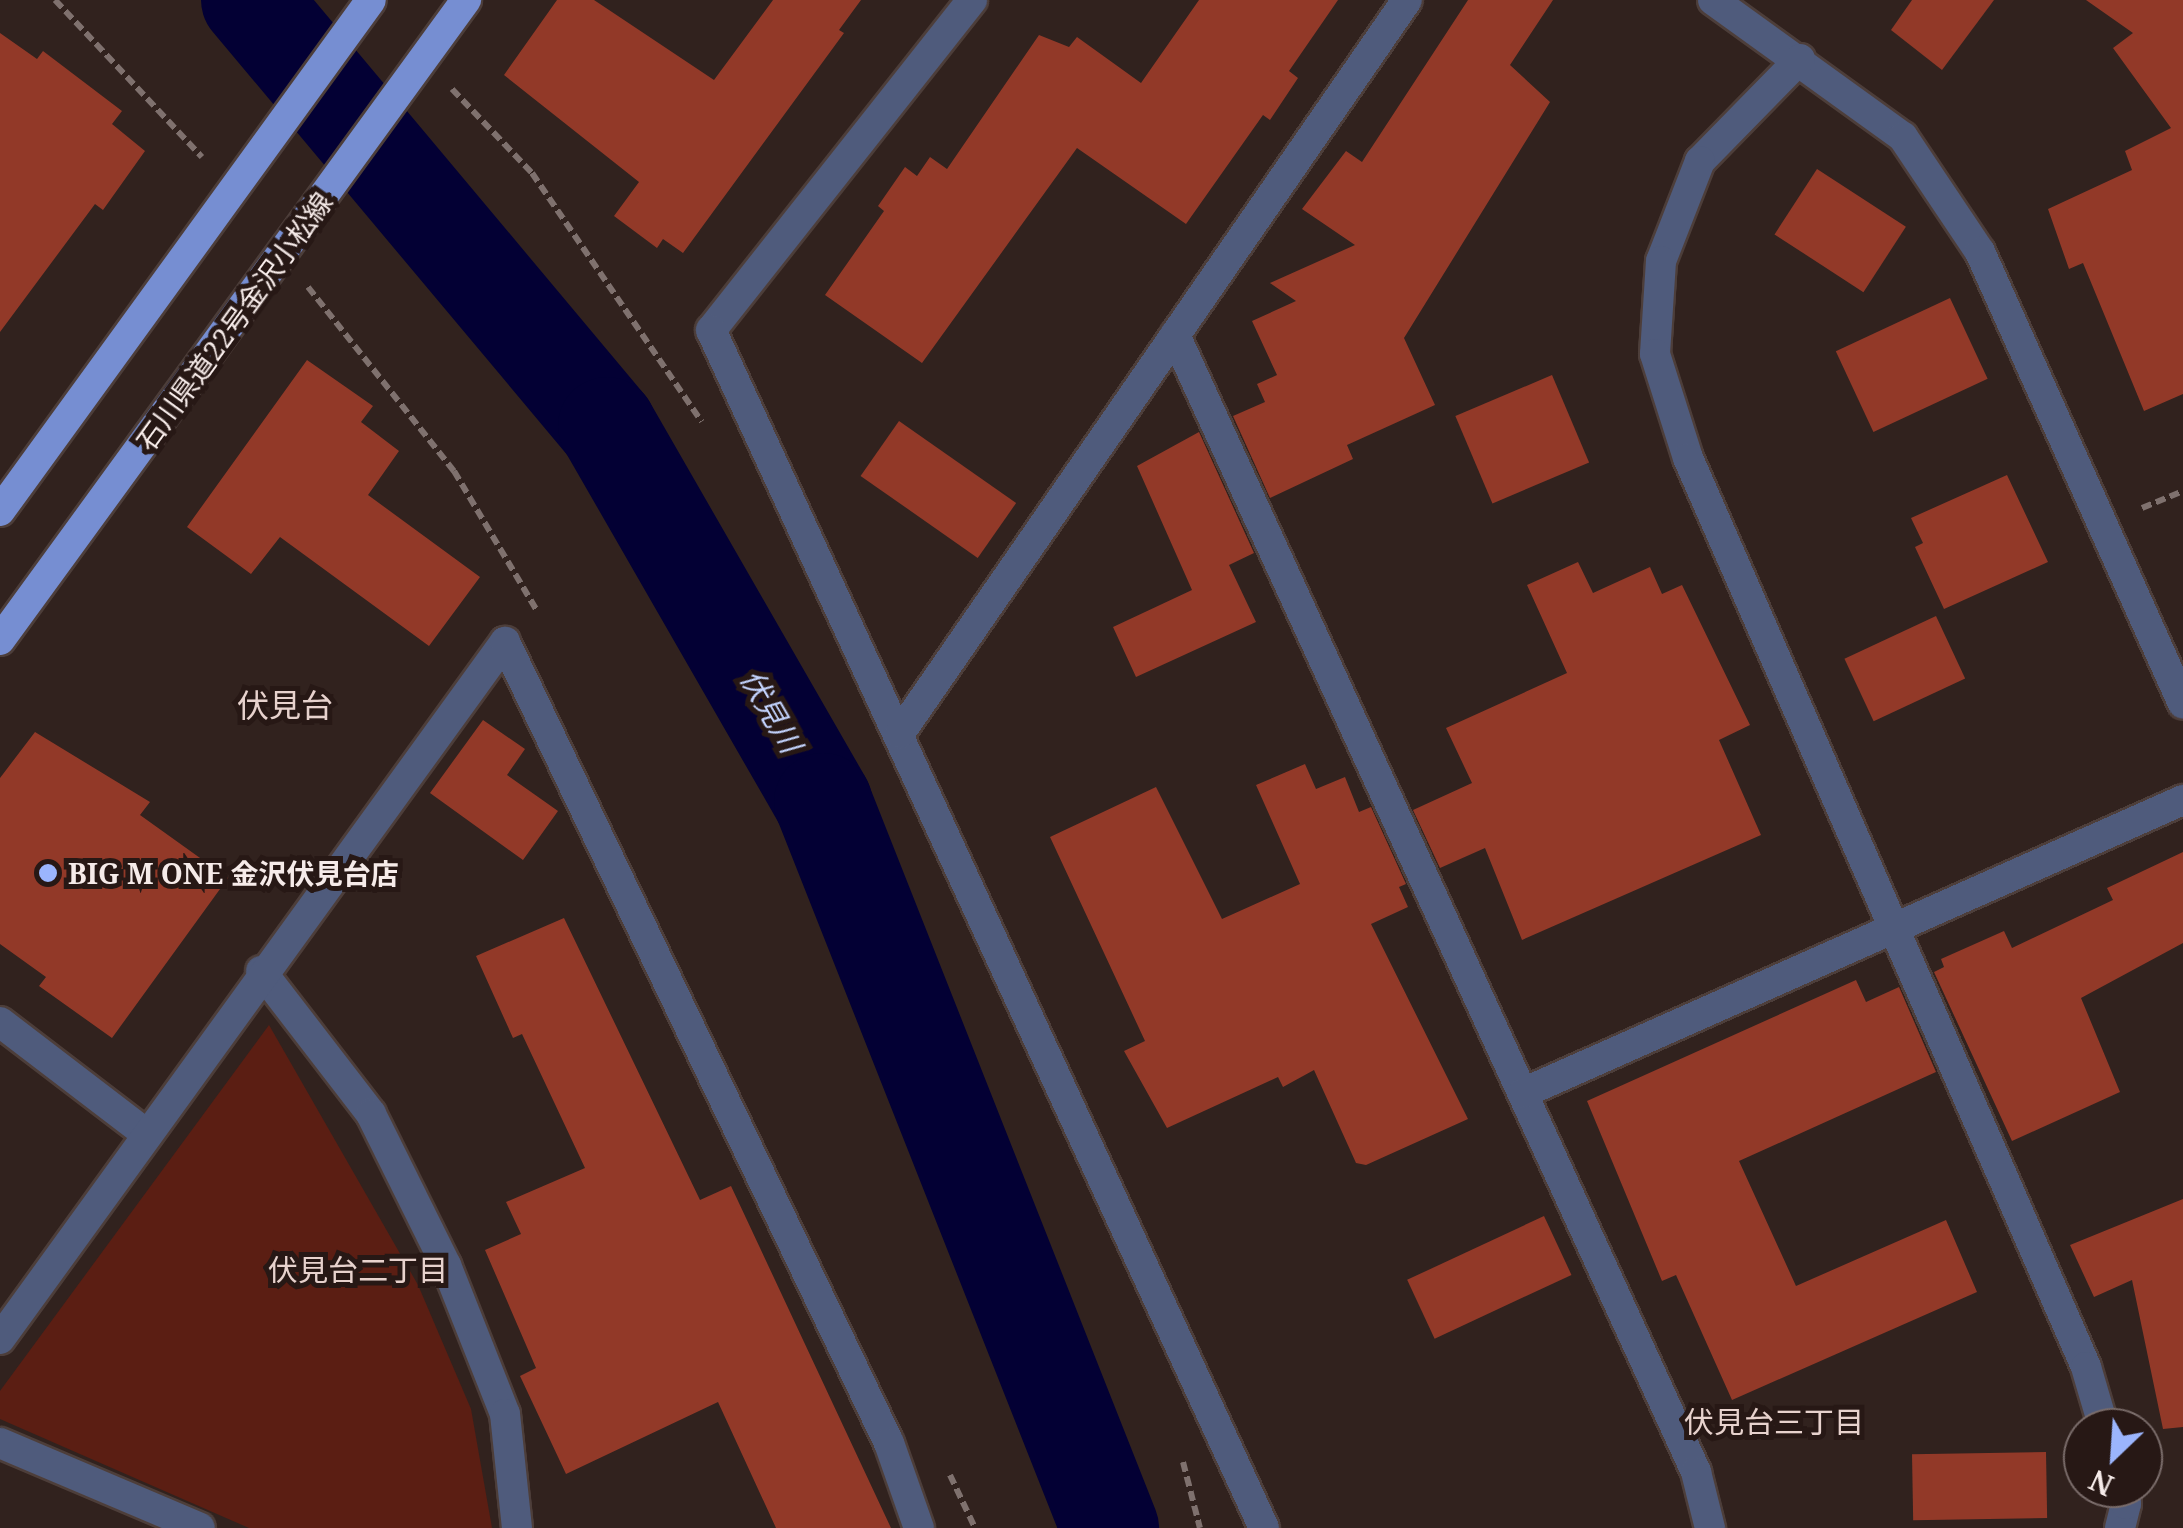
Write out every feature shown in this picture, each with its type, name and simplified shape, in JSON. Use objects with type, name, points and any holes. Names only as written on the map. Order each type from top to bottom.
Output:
[{"type":"main road","name":"石川県道22号金沢小松線","points":[[0,640],[466,0]]},
{"type":"main road","points":[[0,511],[364,10]]},
{"type":"street","points":[[972,0],[711,330],[1264,1528]]},
{"type":"street","points":[[900,733],[1407,0]]},
{"type":"street","points":[[1713,0],[1903,136],[1980,252],[2183,704]]},
{"type":"street","points":[[1800,59],[1700,161],[1661,261],[1654,354],[1688,458],[2086,1367],[2098,1408]]},
{"type":"street","points":[[1175,335],[1696,1472],[1710,1528]]},
{"type":"street","points":[[0,1339],[261,972],[505,642],[889,1443],[920,1528]]},
{"type":"street","points":[[1522,1093],[1896,932],[2183,800]]},
{"type":"street","points":[[261,972],[371,1114],[446,1265],[505,1414],[517,1528]]},
{"type":"street","points":[[0,1022],[145,1133]]},
{"type":"street","points":[[0,1443],[200,1528]]},
{"type":"path","points":[[55,0],[186,134],[232,190]]},
{"type":"path","points":[[416,71],[532,172],[712,436]]},
{"type":"path","points":[[1176,1446],[1200,1528]]},
{"type":"shaded area","points":[[269,1025],[418,1285],[471,1409],[492,1528],[249,1528],[0,1419],[0,1391]]},
{"type":"building","points":[[557,0],[594,0],[714,80],[773,0],[861,0],[839,30],[844,33],[683,253],[663,239],[657,248],[614,216],[639,182],[504,75]]},
{"type":"building","points":[[1199,0],[1338,0],[1289,71],[1298,78],[1270,120],[1263,115],[1186,224],[1077,148],[922,363],[825,295],[884,211],[878,206],[905,167],[917,176],[930,157],[947,169],[1039,35],[1069,47],[1077,37],[1141,83]]},
{"type":"building","points":[[1468,0],[1553,0],[1510,65],[1550,102],[1404,338],[1435,405],[1347,445],[1353,459],[1270,498],[1233,416],[1265,402],[1257,384],[1277,375],[1252,321],[1296,301],[1270,283],[1355,245],[1302,209],[1346,151],[1362,162]]},
{"type":"building","points":[[1912,0],[1994,0],[1942,70],[1891,30]]},
{"type":"building","points":[[2086,0],[2183,0],[2183,394],[2144,411],[2083,263],[2069,269],[2048,209],[2132,170],[2125,151],[2171,128],[2113,48],[2133,33]]},
{"type":"building","points":[[0,33],[37,59],[43,51],[122,111],[112,124],[145,151],[103,210],[95,204],[0,332]]},
{"type":"building","points":[[1817,169],[1906,227],[1863,292],[1775,234]]},
{"type":"building","points":[[1950,298],[1988,379],[1873,432],[1836,351]]},
{"type":"building","points":[[307,360],[373,406],[361,422],[399,451],[368,495],[480,577],[429,646],[280,537],[251,574],[187,527]]},
{"type":"building","points":[[1552,375],[1589,462],[1492,503],[1455,416]]},
{"type":"building","points":[[899,421],[1016,503],[978,558],[861,476]]},
{"type":"building","points":[[1199,432],[1254,553],[1229,565],[1256,622],[1136,677],[1113,627],[1192,590],[1137,466]]},
{"type":"building","points":[[2007,475],[2048,562],[1944,609],[1915,547],[1923,543],[1911,518]]},
{"type":"building","points":[[1578,562],[1593,593],[1650,567],[1662,594],[1682,585],[1750,725],[1719,740],[1761,835],[1522,940],[1485,848],[1440,868],[1413,810],[1472,783],[1446,728],[1567,673],[1527,585]]},
{"type":"building","points":[[1936,616],[1965,679],[1874,721],[1844,659]]},
{"type":"building","points":[[483,720],[525,749],[507,775],[558,811],[523,860],[430,793]]},
{"type":"building","points":[[35,732],[150,802],[140,815],[228,878],[112,1038],[39,986],[46,977],[0,944],[0,778]]},
{"type":"building","points":[[1305,764],[1316,789],[1345,777],[1359,812],[1371,807],[1406,884],[1399,887],[1408,907],[1371,924],[1468,1119],[1366,1165],[1356,1163],[1314,1070],[1283,1087],[1278,1077],[1167,1128],[1124,1051],[1145,1041],[1050,837],[1156,787],[1222,919],[1300,884],[1256,785]]},
{"type":"building","points":[[2183,852],[2183,943],[2081,998],[2120,1092],[2012,1141],[1934,972],[1944,967],[1941,959],[2004,931],[2012,948],[2113,900],[2107,888]]},
{"type":"building","points":[[564,918],[700,1200],[731,1186],[891,1528],[776,1528],[718,1402],[566,1474],[520,1376],[536,1368],[485,1250],[521,1234],[506,1202],[585,1168],[522,1034],[513,1038],[476,956]]},
{"type":"building","points":[[1856,980],[1866,1002],[1899,987],[1936,1072],[1739,1161],[1796,1286],[1946,1220],[1977,1292],[1732,1400],[1676,1275],[1662,1281],[1587,1101]]},
{"type":"building","points":[[2183,1199],[2183,1427],[2163,1429],[2163,1408],[2159,1408],[2132,1280],[2094,1297],[2070,1245]]},
{"type":"building","points":[[1544,1216],[1571,1275],[1435,1339],[1407,1280]]},
{"type":"building","points":[[2046,1452],[2047,1518],[1913,1520],[1912,1454]]},
{"type":"waterway","name":"伏見川","points":[[250,0],[607,426],[823,802],[1110,1528]]},
{"type":"place","name":"BIG M ONE 金沢伏見台店","points":[[48,873]]},
{"type":"district","name":"伏見台","points":[[285,705]]},
{"type":"district","name":"伏見台二丁目","points":[[358,1270]]},
{"type":"district","name":"伏見台三丁目","points":[[1774,1422]]}]
